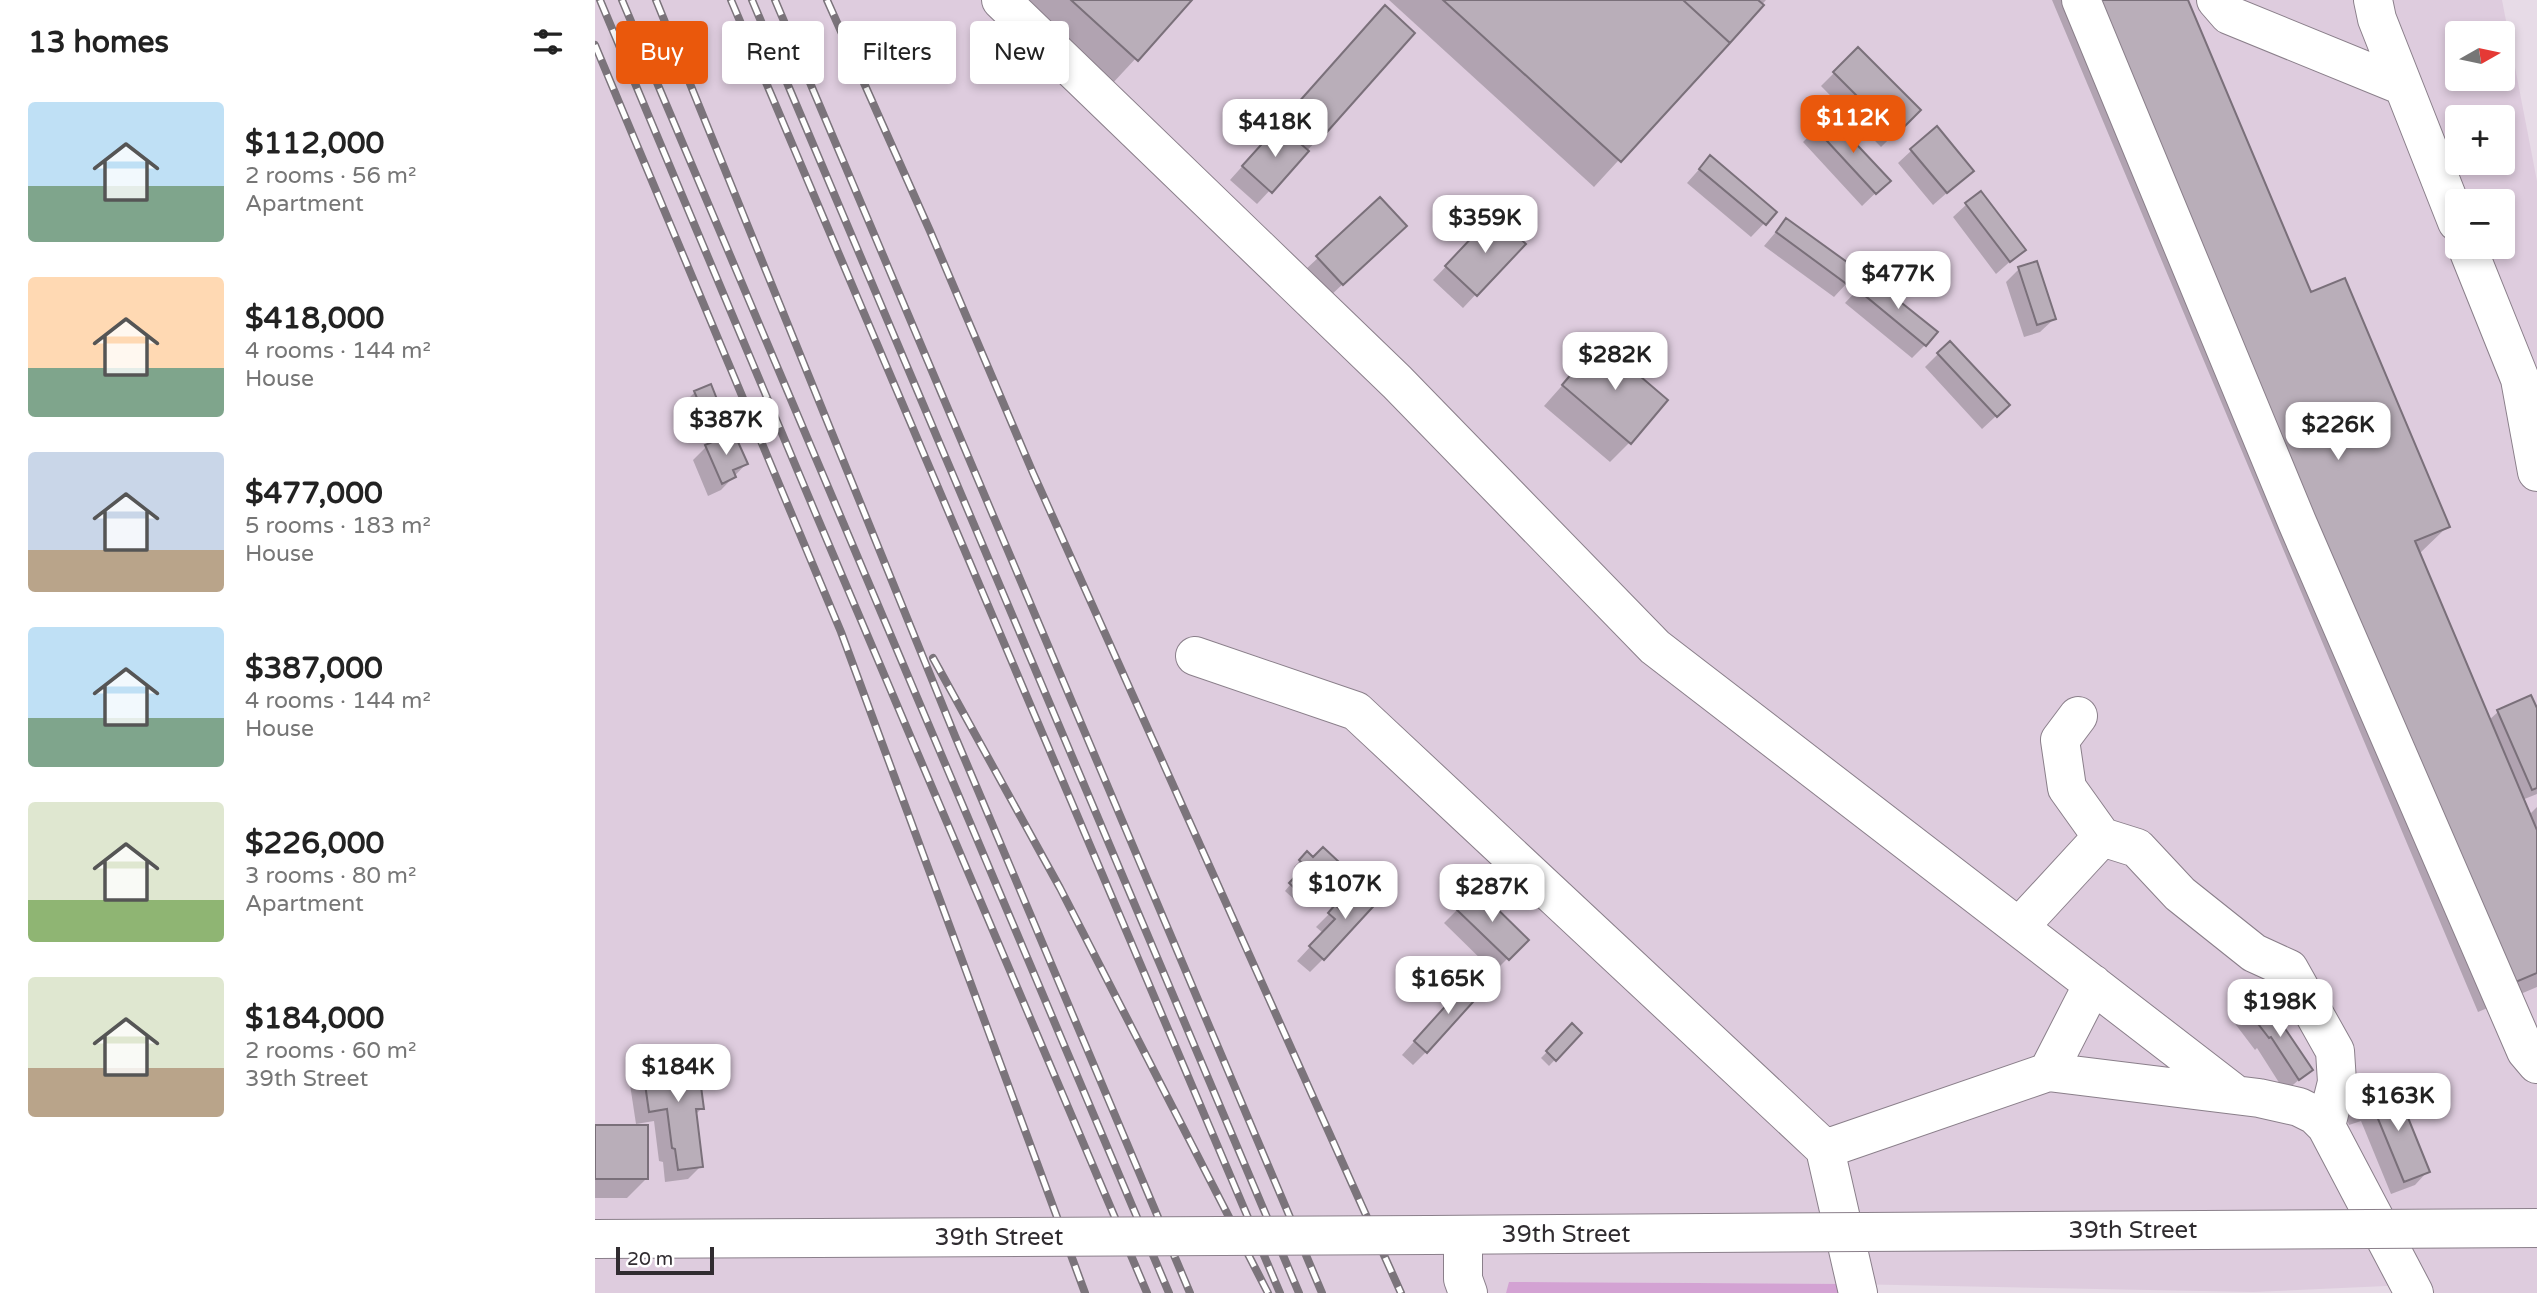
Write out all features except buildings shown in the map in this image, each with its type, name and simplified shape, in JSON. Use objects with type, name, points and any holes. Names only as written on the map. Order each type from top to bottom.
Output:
[{"type":"main road","points":[[1002,0],[1397,382],[1655,647],[2235,1094]]},
{"type":"main road","points":[[2081,0],[2302,534],[2523,1045],[2537,1064]]},
{"type":"main road","points":[[2216,0],[2229,15],[2403,86]]},
{"type":"main road","points":[[2369,6],[2445,192]]},
{"type":"main road","points":[[2472,259],[2520,379],[2537,471]]},
{"type":"main road","points":[[1195,656],[1356,711],[1825,1149],[1858,1293]]},
{"type":"main road","points":[[2078,716],[2060,740],[2067,788],[2102,837],[2137,848],[2180,894],[2254,953],[2289,969],[2335,1051],[2337,1082],[2326,1126]]},
{"type":"main road","points":[[2019,927],[2102,837]]},
{"type":"main road","points":[[2048,1072],[2093,984]]},
{"type":"main road","points":[[1825,1149],[2048,1072],[2235,1094],[2299,1107],[2315,1115],[2326,1126],[2414,1293]]},
{"type":"main road","name":"39th Street","points":[[595,1239],[2537,1228]]},
{"type":"main road","points":[[1463,1234],[1465,1286]]},
{"type":"shaded area","points":[[595,0],[2502,0],[2506,21],[2445,21],[2445,91],[2515,91],[2515,67],[2537,181],[2537,1293],[2414,1293],[2409,1285],[2254,1292],[1848,1284],[1510,1282],[1506,1293],[595,1293]]},
{"type":"shaded area","points":[[1509,1282],[1848,1284],[1848,1293],[1506,1293]]},
{"type":"railway","points":[[600,0],[1147,1293]]},
{"type":"railway","points":[[622,0],[1169,1293]]},
{"type":"railway","points":[[656,0],[955,736],[1190,1293]]},
{"type":"railway","points":[[731,0],[1280,1293]]},
{"type":"railway","points":[[752,0],[1299,1293]]},
{"type":"railway","points":[[775,0],[1322,1293]]},
{"type":"railway","points":[[827,0],[930,231],[1033,473],[1401,1293]]},
{"type":"railway","points":[[595,45],[841,632],[1085,1293]]},
{"type":"railway","points":[[933,658],[1060,888],[1268,1293]]}]
